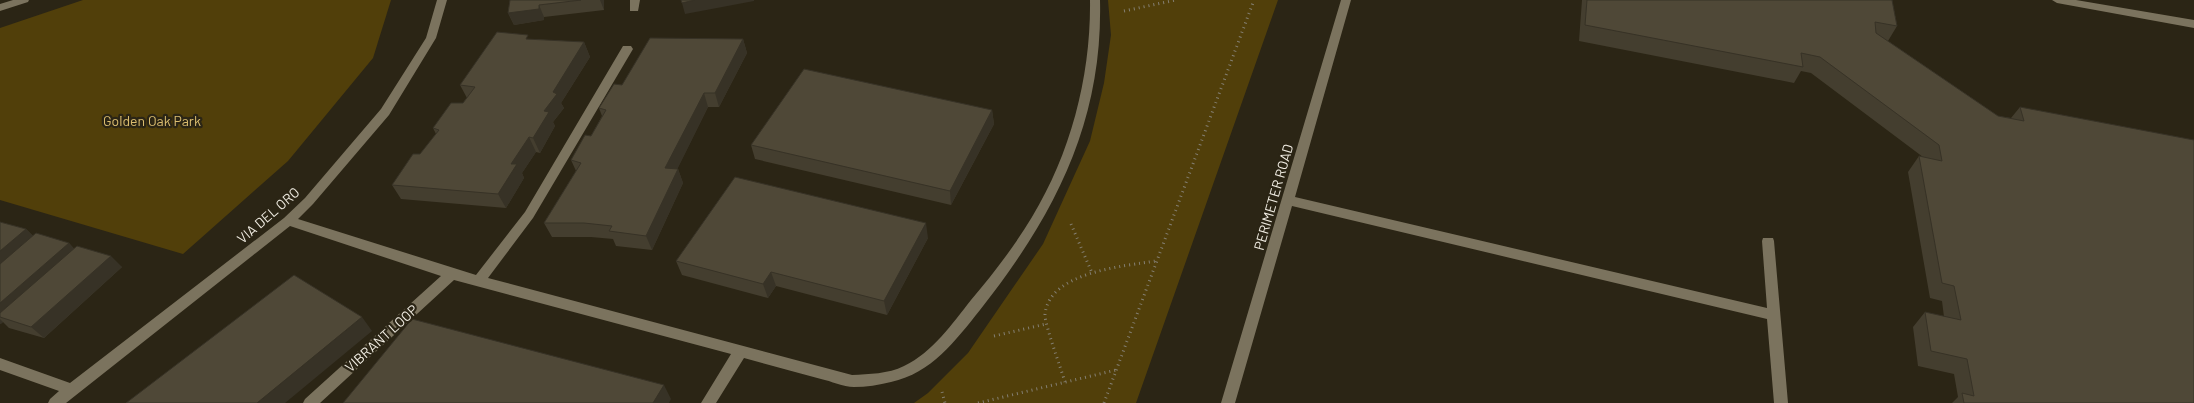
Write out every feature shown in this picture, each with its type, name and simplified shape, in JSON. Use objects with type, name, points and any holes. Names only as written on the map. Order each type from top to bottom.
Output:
[{"type":"street","points":[[0,8],[24,0]]},
{"type":"street","name":"VIA DEL ORO","points":[[55,403],[288,221],[309,201],[385,112],[431,38],[442,0]]},
{"type":"street","points":[[288,221],[452,274],[852,381],[888,379],[918,366],[943,345],[999,275],[1044,208],[1074,139],[1088,82],[1096,14],[1095,0]]},
{"type":"street","name":"PERIMETER ROAD","points":[[1228,403],[1346,0]]},
{"type":"street","points":[[2057,0],[2194,24]]},
{"type":"street","points":[[479,281],[530,215],[627,49]]},
{"type":"street","points":[[1287,200],[1773,315]]},
{"type":"street","points":[[1768,241],[1780,403]]},
{"type":"street","name":"VIBRANT LOOP","points":[[310,403],[452,274]]},
{"type":"street","points":[[708,403],[741,351]]},
{"type":"street","points":[[0,364],[72,390]]},
{"type":"path","points":[[1124,11],[1176,0]]},
{"type":"path","points":[[1104,403],[1254,0]]},
{"type":"path","points":[[1071,224],[1092,273]]},
{"type":"path","points":[[1065,382],[1046,324],[1045,307],[1052,295],[1068,281],[1092,273],[1157,261]]},
{"type":"path","points":[[994,336],[1046,324]]},
{"type":"path","points":[[978,403],[1116,370]]},
{"type":"path","points":[[942,392],[945,403]]},
{"type":"green space","name":"Golden Oak Park","points":[[83,0],[391,0],[373,58],[288,161],[183,254],[0,200],[0,28]]},
{"type":"green space","points":[[1108,0],[1278,0],[1136,403],[914,403],[928,393],[968,353],[1043,244],[1090,141],[1104,83],[1111,35]]},
{"type":"building","points":[[510,0],[581,0],[539,5],[539,9],[508,13]]},
{"type":"building","points":[[681,0],[695,0],[682,3]]},
{"type":"building","points":[[1587,0],[1892,0],[1897,26],[1875,22],[1876,33],[1998,116],[2024,121],[2020,107],[2194,140],[2194,403],[1964,403],[1962,393],[1974,396],[1967,359],[1931,351],[1925,312],[1961,320],[1954,286],[1942,283],[1919,156],[1942,161],[1939,145],[1820,57],[1801,53],[1803,67],[1585,25]]},
{"type":"building","points":[[497,32],[528,35],[526,39],[584,42],[553,92],[557,94],[544,111],[549,112],[533,138],[529,137],[511,164],[517,164],[498,194],[392,185],[413,154],[420,154],[439,130],[433,128],[451,103],[463,103],[475,87],[460,85]]},
{"type":"building","points":[[650,38],[743,39],[715,93],[704,93],[665,168],[678,169],[646,236],[609,231],[612,226],[584,223],[544,223],[581,163],[571,160],[585,135],[591,136],[606,110],[599,108],[614,84],[622,85]]},
{"type":"building","points":[[804,69],[992,110],[950,191],[751,145]]},
{"type":"building","points":[[735,177],[926,223],[884,301],[771,272],[763,284],[676,261]]},
{"type":"building","points":[[0,222],[26,229],[0,251]]},
{"type":"building","points":[[36,233],[69,243],[0,303],[0,264]]},
{"type":"building","points":[[77,246],[111,256],[31,327],[0,317],[0,313]]},
{"type":"building","points":[[294,275],[362,317],[257,403],[126,403]]},
{"type":"building","points":[[412,319],[664,385],[653,403],[343,403]]}]
